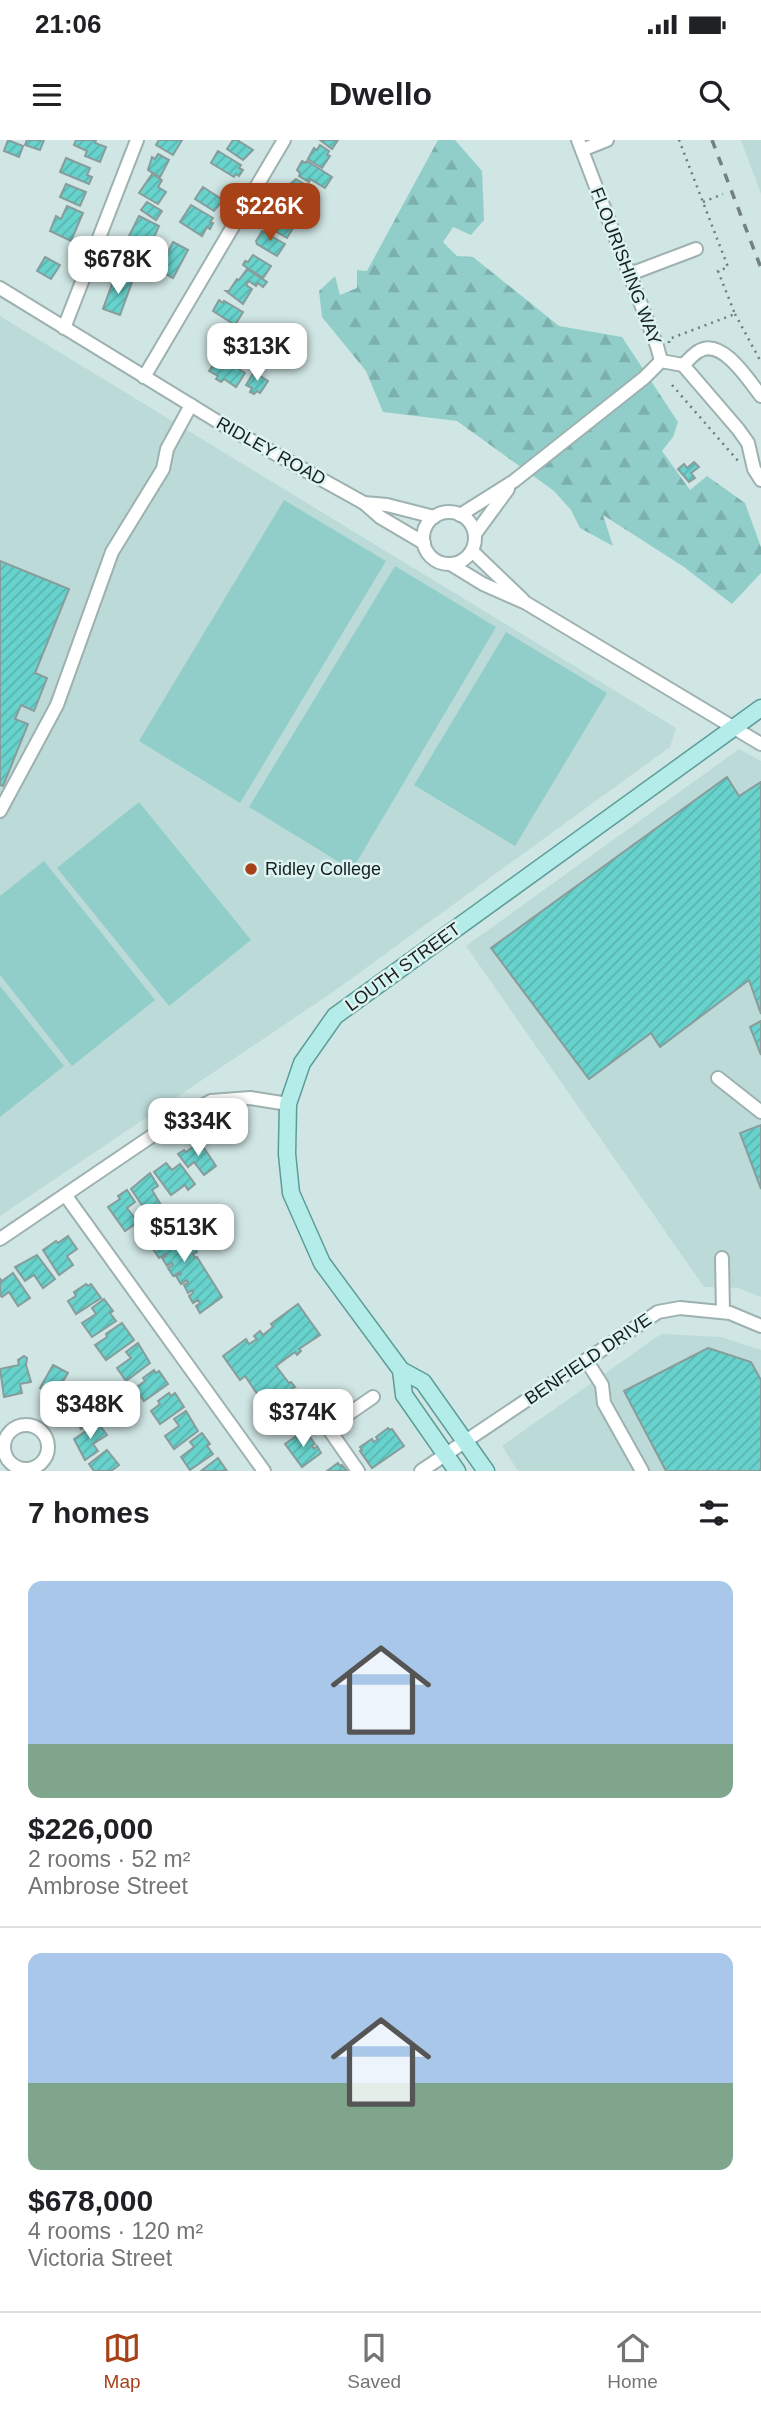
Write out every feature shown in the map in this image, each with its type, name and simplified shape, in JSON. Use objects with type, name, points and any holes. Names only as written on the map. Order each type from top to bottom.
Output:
[{"type":"main road","name":"LOUTH STREET","points":[[486,1471],[423,1382],[401,1370],[322,1263],[290,1193],[287,1154],[288,1104],[302,1063],[335,1016],[761,708]]},
{"type":"main road","name":"LOUTH STREET","points":[[401,1370],[404,1395],[457,1471]]},
{"type":"street","points":[[64,328],[137,140]]},
{"type":"street","points":[[144,377],[284,140]]},
{"type":"street","points":[[580,145],[607,140]]},
{"type":"street","name":"FLOURISHING WAY","points":[[460,515],[514,481],[644,378],[661,361],[580,145]]},
{"type":"street","points":[[630,274],[696,248]]},
{"type":"street","name":"RIDLEY ROAD","points":[[0,288],[191,405],[364,503],[380,517],[424,543]]},
{"type":"street","points":[[683,365],[700,350],[718,350],[728,357],[761,396]]},
{"type":"street","points":[[661,361],[683,365],[748,443],[754,469],[761,480]]},
{"type":"street","points":[[0,811],[57,705],[112,552],[163,469],[167,449],[191,405]]},
{"type":"street","name":"FLOURISHING WAY","points":[[475,534],[514,481]]},
{"type":"street","name":"RIDLEY ROAD","points":[[364,503],[387,505],[434,517]]},
{"type":"street","points":[[452,565],[468,557],[475,534],[473,526],[460,515],[442,513],[434,517],[424,531],[424,543],[430,556],[526,603],[761,744]]},
{"type":"street","points":[[472,551],[526,603]]},
{"type":"street","points":[[718,1078],[761,1112]]},
{"type":"street","points":[[0,1239],[171,1123],[211,1101],[250,1098],[288,1104]]},
{"type":"street","points":[[66,1196],[264,1471]]},
{"type":"street","points":[[722,1258],[723,1312]]},
{"type":"street","name":"BENFIELD DRIVE","points":[[421,1471],[658,1312],[680,1308],[723,1312],[761,1326]]},
{"type":"street","points":[[586,1360],[602,1385],[604,1403],[642,1471]]},
{"type":"street","points":[[358,1471],[328,1428],[373,1397]]},
{"type":"path","points":[[679,140],[728,268],[718,271],[735,314],[761,362]]},
{"type":"path","points":[[703,202],[723,194]]},
{"type":"path","points":[[670,349],[669,340],[735,314]]},
{"type":"path","points":[[672,385],[739,462]]},
{"type":"shaded area","points":[[741,140],[761,140],[761,194]]},
{"type":"shaded area","name":"Ridley College","points":[[0,316],[676,728],[670,747],[333,992],[0,1216]]},
{"type":"shaded area","points":[[739,749],[761,761],[761,1297],[739,1288],[704,1287],[466,946]]},
{"type":"shaded area","points":[[661,1334],[721,1337],[761,1350],[761,1471],[518,1471],[502,1446]]},
{"type":"green space","points":[[438,140],[455,140],[482,171],[484,220],[471,235],[453,227],[443,242],[457,256],[473,257],[559,326],[622,337],[678,422],[673,437],[662,451],[690,490],[707,476],[745,503],[761,547],[761,573],[732,604],[684,567],[603,515],[613,546],[580,528],[571,510],[554,491],[457,421],[383,412],[366,371],[322,317],[319,291],[335,276],[340,295],[357,288],[357,270],[367,271]]},
{"type":"green space","points":[[284,500],[386,561],[240,803],[139,741]]},
{"type":"green space","points":[[395,566],[496,627],[352,870],[249,807]]},
{"type":"green space","points":[[506,632],[607,693],[515,846],[414,785]]},
{"type":"green space","points":[[139,802],[251,940],[169,1006],[57,868]]},
{"type":"green space","points":[[44,861],[155,1000],[72,1066],[0,975],[0,896]]},
{"type":"green space","points":[[0,986],[64,1066],[0,1117]]},
{"type":"building","points":[[8,140],[23,146],[19,157],[4,151]]},
{"type":"building","points":[[27,140],[44,140],[40,150],[25,145]]},
{"type":"building","points":[[76,140],[96,140],[95,143],[106,147],[100,162],[85,156],[87,151],[74,145]]},
{"type":"building","points":[[159,140],[182,140],[173,155],[156,145]]},
{"type":"building","points":[[233,140],[253,150],[243,160],[227,149]]},
{"type":"building","points":[[320,140],[338,140],[332,149]]},
{"type":"building","points":[[320,145],[329,151],[327,155],[330,156],[322,168],[308,159],[314,148],[317,150]]},
{"type":"building","points":[[218,151],[241,165],[239,168],[243,170],[239,176],[236,174],[234,177],[211,163]]},
{"type":"building","points":[[158,154],[169,160],[160,177],[148,170],[152,157],[155,159]]},
{"type":"building","points":[[66,158],[90,168],[87,175],[92,177],[89,184],[60,172]]},
{"type":"building","points":[[302,161],[307,161],[332,177],[325,188],[299,176],[297,170]]},
{"type":"building","points":[[152,174],[162,180],[158,187],[166,192],[158,204],[139,193]]},
{"type":"building","points":[[296,179],[314,190],[307,203],[288,191],[292,185],[290,184]]},
{"type":"building","points":[[66,184],[86,192],[80,206],[60,197]]},
{"type":"building","points":[[203,187],[223,200],[214,211],[195,199]]},
{"type":"building","points":[[285,197],[306,210],[298,222],[278,210]]},
{"type":"building","points":[[147,202],[162,211],[156,220],[141,210]]},
{"type":"building","points":[[191,205],[213,218],[210,229],[207,227],[202,236],[180,222]]},
{"type":"building","points":[[67,206],[83,213],[71,241],[50,231],[56,216],[61,219]]},
{"type":"building","points":[[276,215],[294,226],[287,238],[268,227]]},
{"type":"building","points":[[139,216],[159,226],[152,242],[148,240],[144,248],[127,240]]},
{"type":"building","points":[[262,231],[285,244],[277,256],[257,244]]},
{"type":"building","points":[[173,242],[188,250],[173,278],[159,270]]},
{"type":"building","points":[[253,255],[271,266],[263,278],[243,265]]},
{"type":"building","points":[[45,257],[60,265],[51,279],[37,271]]},
{"type":"building","points":[[247,269],[267,282],[263,287],[249,281],[246,285],[252,289],[243,304],[226,291],[229,291]]},
{"type":"building","points":[[115,276],[132,282],[120,315],[103,309]]},
{"type":"building","points":[[219,300],[243,312],[235,325],[213,311]]},
{"type":"building","points":[[219,356],[245,373],[236,387],[224,379],[221,382],[216,379],[218,376],[209,371]]},
{"type":"building","points":[[254,372],[268,381],[260,393],[257,391],[254,394],[250,392],[252,388],[246,385]]},
{"type":"building","points":[[694,462],[699,467],[691,473],[695,478],[689,482],[678,469],[684,464],[687,468]]},
{"type":"building","points":[[0,561],[69,589],[35,673],[47,678],[34,711],[21,705],[15,719],[28,724],[3,786],[0,785]]},
{"type":"building","points":[[727,777],[739,796],[761,782],[761,1014],[749,980],[660,1047],[651,1033],[589,1079],[491,948]]},
{"type":"building","points":[[761,1021],[761,1055],[750,1027]]},
{"type":"building","points":[[761,1125],[761,1189],[740,1133]]},
{"type":"building","points":[[200,1142],[216,1166],[204,1175],[194,1162],[188,1167],[178,1154]]},
{"type":"building","points":[[166,1163],[172,1170],[180,1164],[195,1184],[188,1190],[185,1185],[171,1195],[154,1172]]},
{"type":"building","points":[[150,1173],[158,1186],[152,1190],[161,1205],[148,1214],[131,1189]]},
{"type":"building","points":[[127,1190],[135,1202],[127,1208],[138,1222],[125,1231],[108,1207]]},
{"type":"building","points":[[173,1217],[179,1225],[173,1229],[175,1232],[182,1227],[185,1232],[178,1237],[189,1250],[194,1247],[197,1252],[193,1254],[195,1258],[197,1257],[222,1297],[200,1313],[196,1306],[200,1303],[198,1300],[193,1303],[189,1296],[193,1293],[192,1290],[188,1293],[184,1285],[188,1283],[187,1280],[181,1284],[176,1276],[181,1274],[180,1272],[173,1276],[168,1268],[172,1263],[167,1266],[162,1258],[165,1254],[159,1258],[147,1240],[152,1237],[149,1233]]},
{"type":"building","points":[[68,1236],[77,1249],[67,1256],[73,1265],[59,1275],[43,1250]]},
{"type":"building","points":[[37,1255],[55,1279],[43,1288],[34,1275],[25,1281],[15,1267]]},
{"type":"building","points":[[13,1273],[30,1298],[18,1306],[9,1292],[2,1297],[0,1295],[0,1279],[2,1281]]},
{"type":"building","points":[[86,1284],[91,1284],[101,1298],[76,1314],[68,1301],[76,1296],[74,1292]]},
{"type":"building","points":[[104,1299],[113,1311],[110,1313],[116,1321],[92,1337],[82,1323],[96,1314],[92,1308]]},
{"type":"building","points":[[298,1304],[320,1335],[299,1349],[301,1351],[297,1355],[295,1352],[276,1366],[295,1387],[292,1388],[307,1409],[277,1430],[258,1403],[262,1401],[245,1376],[240,1380],[223,1356],[246,1339],[249,1344],[257,1339],[254,1336],[260,1331],[263,1335],[273,1327],[271,1324]]},
{"type":"building","points":[[122,1323],[134,1340],[106,1360],[95,1345]]},
{"type":"building","points":[[138,1343],[150,1363],[126,1381],[117,1368],[131,1358],[126,1352]]},
{"type":"building","points":[[708,1348],[751,1362],[761,1380],[761,1471],[666,1471],[624,1391]]},
{"type":"building","points":[[24,1356],[27,1358],[26,1365],[31,1382],[20,1384],[22,1393],[4,1397],[0,1369],[19,1365],[18,1360]]},
{"type":"building","points":[[53,1365],[68,1373],[59,1388],[68,1393],[61,1406],[47,1399],[51,1393],[40,1388]]},
{"type":"building","points":[[154,1370],[156,1373],[159,1371],[168,1384],[144,1401],[135,1388]]},
{"type":"building","points":[[88,1391],[97,1405],[88,1412],[94,1421],[81,1429],[75,1420],[72,1422],[63,1408]]},
{"type":"building","points":[[169,1393],[171,1396],[175,1393],[184,1407],[160,1424],[151,1411],[160,1404],[158,1401]]},
{"type":"building","points":[[186,1411],[198,1431],[174,1449],[165,1436],[179,1426],[174,1419]]},
{"type":"building","points":[[98,1423],[107,1435],[93,1444],[98,1451],[85,1460],[74,1439]]},
{"type":"building","points":[[388,1428],[392,1429],[404,1446],[372,1468],[360,1447],[372,1439],[374,1442],[378,1439],[376,1437]]},
{"type":"building","points":[[306,1432],[315,1444],[312,1446],[314,1449],[317,1446],[321,1453],[302,1467],[285,1444]]},
{"type":"building","points":[[202,1433],[213,1454],[190,1470],[181,1457],[194,1447],[190,1442]]},
{"type":"building","points":[[107,1450],[119,1465],[111,1471],[94,1471],[89,1464]]},
{"type":"building","points":[[218,1458],[227,1471],[201,1471]]},
{"type":"building","points":[[338,1463],[347,1471],[327,1471]]},
{"type":"railway","points":[[712,140],[761,268]]},
{"type":"place","name":"Ridley College","points":[[251,869]]}]
